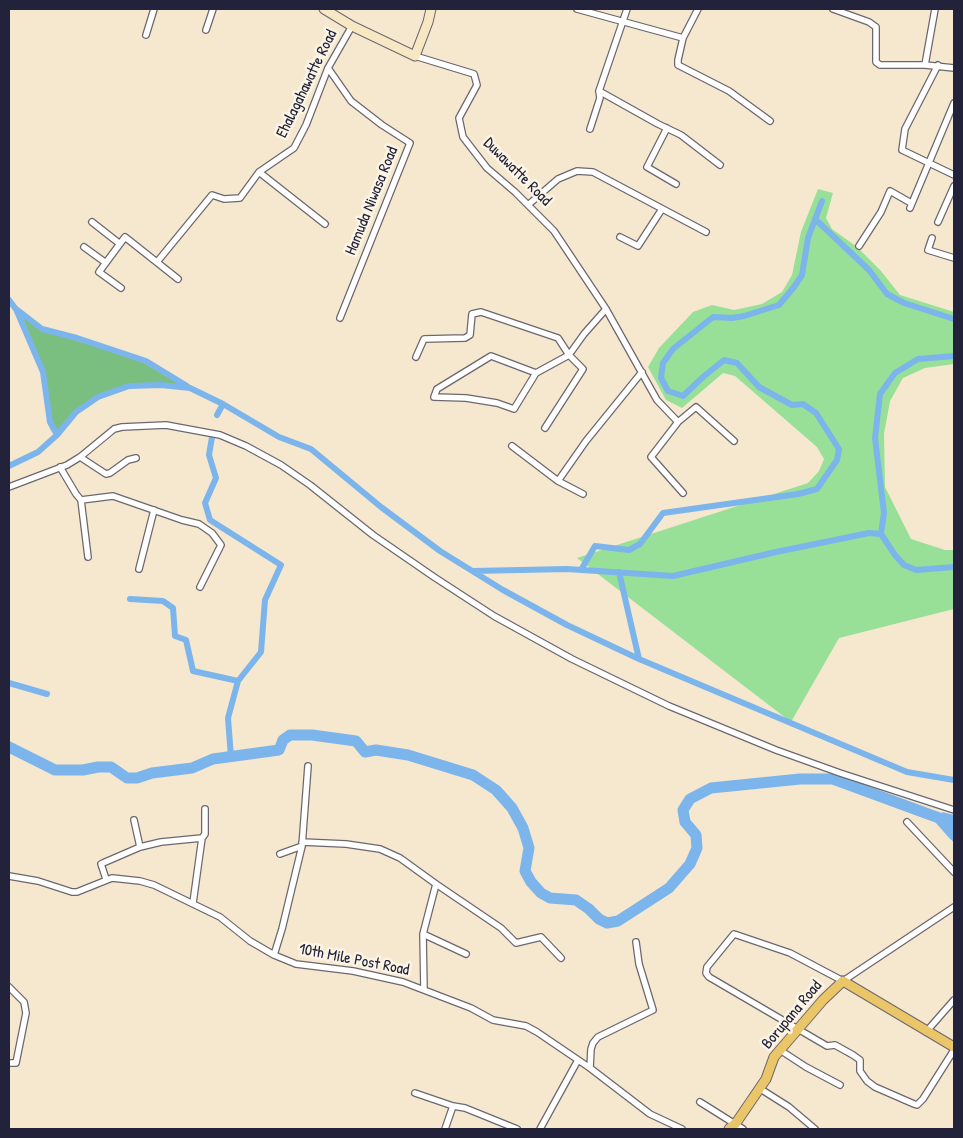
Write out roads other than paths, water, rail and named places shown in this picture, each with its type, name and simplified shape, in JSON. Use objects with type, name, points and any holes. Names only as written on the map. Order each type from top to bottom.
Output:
[{"type":"main road","name":"Borupana Road","points":[[736,1127],[766,1079],[774,1057],[823,1000],[843,981],[954,1049]]},
{"type":"street","points":[[146,35],[154,9]]},
{"type":"street","points":[[206,30],[213,9]]},
{"type":"street","name":"Duwawatte Road","points":[[324,9],[352,26],[415,56],[474,74],[477,85],[459,118],[463,137],[487,168],[554,230],[606,309],[657,400],[678,422]]},
{"type":"street","points":[[415,56],[431,9]]},
{"type":"street","points":[[577,9],[683,38]]},
{"type":"street","points":[[590,129],[600,98],[599,91],[627,9]]},
{"type":"street","points":[[698,9],[683,38],[678,65],[729,91],[770,121]]},
{"type":"street","points":[[833,9],[869,22],[876,27],[876,62],[880,66],[925,65],[954,68]]},
{"type":"street","points":[[925,65],[935,9]]},
{"type":"street","name":"Ehalagahawatte Road","points":[[156,262],[212,195],[224,199],[240,198],[259,172],[294,148],[306,125],[328,68],[352,26]]},
{"type":"street","points":[[938,66],[905,129],[902,150],[954,175]]},
{"type":"street","name":"Hamuda Niwasa Road","points":[[328,68],[351,101],[382,125],[410,142],[340,318]]},
{"type":"street","points":[[599,91],[681,135],[720,165]]},
{"type":"street","points":[[859,246],[881,212],[890,192],[910,205],[954,103]]},
{"type":"street","points":[[667,128],[647,167],[676,184]]},
{"type":"street","points":[[259,172],[325,224]]},
{"type":"street","points":[[528,205],[558,179],[576,172],[593,172],[706,232]]},
{"type":"street","points":[[938,222],[954,186]]},
{"type":"street","points":[[620,237],[638,246],[662,209]]},
{"type":"street","points":[[92,222],[120,244]]},
{"type":"street","points":[[121,288],[99,272],[125,237],[178,279]]},
{"type":"street","points":[[932,238],[928,250],[954,258]]},
{"type":"street","points":[[84,248],[106,263]]},
{"type":"street","points":[[536,373],[491,356],[437,389],[434,397],[466,398],[514,408],[536,373],[569,355],[606,309]]},
{"type":"street","points":[[416,357],[424,339],[465,338],[470,335],[472,314],[481,312],[558,338],[569,355],[583,369],[545,428]]},
{"type":"street","points":[[558,481],[586,441],[642,372]]},
{"type":"street","points":[[682,493],[652,457],[678,422],[696,407],[734,441]]},
{"type":"street","points":[[9,487],[80,457],[114,429],[122,427],[166,425],[220,435],[246,446],[281,465],[310,485],[373,535],[441,582],[494,616],[572,659],[669,706],[784,753],[954,810]]},
{"type":"street","points":[[512,446],[558,481],[583,494]]},
{"type":"street","points":[[80,457],[106,474],[128,460],[136,458]]},
{"type":"street","points":[[60,467],[81,500],[88,557]]},
{"type":"street","points":[[81,500],[113,496],[199,524],[212,534],[221,545],[200,587]]},
{"type":"street","points":[[140,569],[154,510]]},
{"type":"street","points":[[274,955],[302,844],[308,766]]},
{"type":"street","points":[[192,903],[202,838],[205,834],[205,809]]},
{"type":"street","points":[[134,820],[140,846]]},
{"type":"street","points":[[907,822],[954,872]]},
{"type":"street","points":[[106,879],[103,862],[140,846],[202,838]]},
{"type":"street","points":[[280,854],[302,844],[346,844],[380,849],[400,858],[501,928],[516,943],[541,937],[561,958]]},
{"type":"street","name":"10th Mile Post Road","points":[[9,876],[38,881],[72,892],[82,890],[106,879],[124,879],[154,885],[220,917],[250,941],[274,955],[296,964],[353,971],[403,982],[471,1008],[493,1020],[526,1026],[538,1032],[590,1068],[650,1114],[682,1129]]},
{"type":"street","points":[[424,990],[423,934],[436,884]]},
{"type":"street","points":[[954,907],[843,981],[790,953],[734,934],[707,967],[706,973],[709,977],[827,1046],[836,1045],[853,1055],[860,1060],[860,1071],[867,1081],[875,1087],[917,1105],[923,1099],[954,1049]]},
{"type":"street","points":[[423,934],[466,954]]},
{"type":"street","points":[[590,1068],[591,1049],[598,1037],[652,1010],[639,964],[636,942]]},
{"type":"street","points":[[9,988],[24,1002],[26,1013],[16,1063],[10,1063]]},
{"type":"street","points":[[926,1032],[954,1000]]},
{"type":"street","points":[[780,1050],[806,1067],[840,1085]]},
{"type":"street","points":[[540,1129],[578,1060]]},
{"type":"street","points":[[759,1088],[789,1107],[814,1129]]},
{"type":"street","points":[[415,1092],[453,1106],[465,1108],[517,1129]]},
{"type":"street","points":[[700,1102],[736,1127]]},
{"type":"street","points":[[445,1129],[453,1106]]},
{"type":"water","points":[[942,812],[954,815],[954,843],[943,829]]},
{"type":"waterway","points":[[581,570],[595,546],[629,550],[640,544],[663,513],[798,494],[817,489],[837,460],[839,449],[816,413],[803,404],[792,405],[759,387],[737,363],[724,360],[683,396],[668,391],[661,378],[663,363],[673,349],[713,317],[732,318],[744,316],[779,305],[802,275],[808,238],[822,201]]},
{"type":"waterway","points":[[815,219],[869,270],[887,294],[904,303],[954,319]]},
{"type":"waterway","points":[[9,300],[15,308],[42,329],[77,338],[146,361],[187,386]]},
{"type":"waterway","points":[[16,309],[43,372],[50,422],[57,435]]},
{"type":"waterway","points":[[881,534],[884,513],[875,438],[880,394],[895,373],[918,359],[954,356]]},
{"type":"waterway","points":[[9,466],[38,452],[57,435],[76,412],[98,397],[129,386],[161,385],[190,388],[223,404],[279,437],[311,449],[381,507],[440,551],[503,590],[567,625],[639,659],[907,772],[954,780]]},
{"type":"waterway","points":[[217,415],[223,404]]},
{"type":"waterway","points":[[212,437],[209,455],[216,478],[205,503],[210,520],[281,565],[265,600],[261,652],[238,681],[228,718],[231,757]]},
{"type":"waterway","points":[[473,571],[567,569],[673,576],[869,533],[881,534],[904,565],[916,570],[954,567]]},
{"type":"waterway","points":[[619,572],[639,659]]},
{"type":"waterway","points":[[130,599],[163,601],[173,608],[175,636],[186,640],[193,671],[238,681]]},
{"type":"waterway","points":[[9,683],[47,694]]},
{"type":"waterway","points":[[9,747],[55,770],[111,767],[127,778],[137,778],[152,773],[192,768],[213,759],[279,750],[283,740],[290,735],[312,735],[356,741],[365,752],[376,750],[408,755],[473,775],[496,790],[512,808],[523,828],[529,848],[525,871],[531,882],[541,893],[550,898],[576,900],[599,919],[607,923],[618,921],[669,888],[690,864],[697,848],[696,835],[685,822],[683,810],[690,799],[711,788],[800,779],[833,779],[939,818],[954,835]]}]
